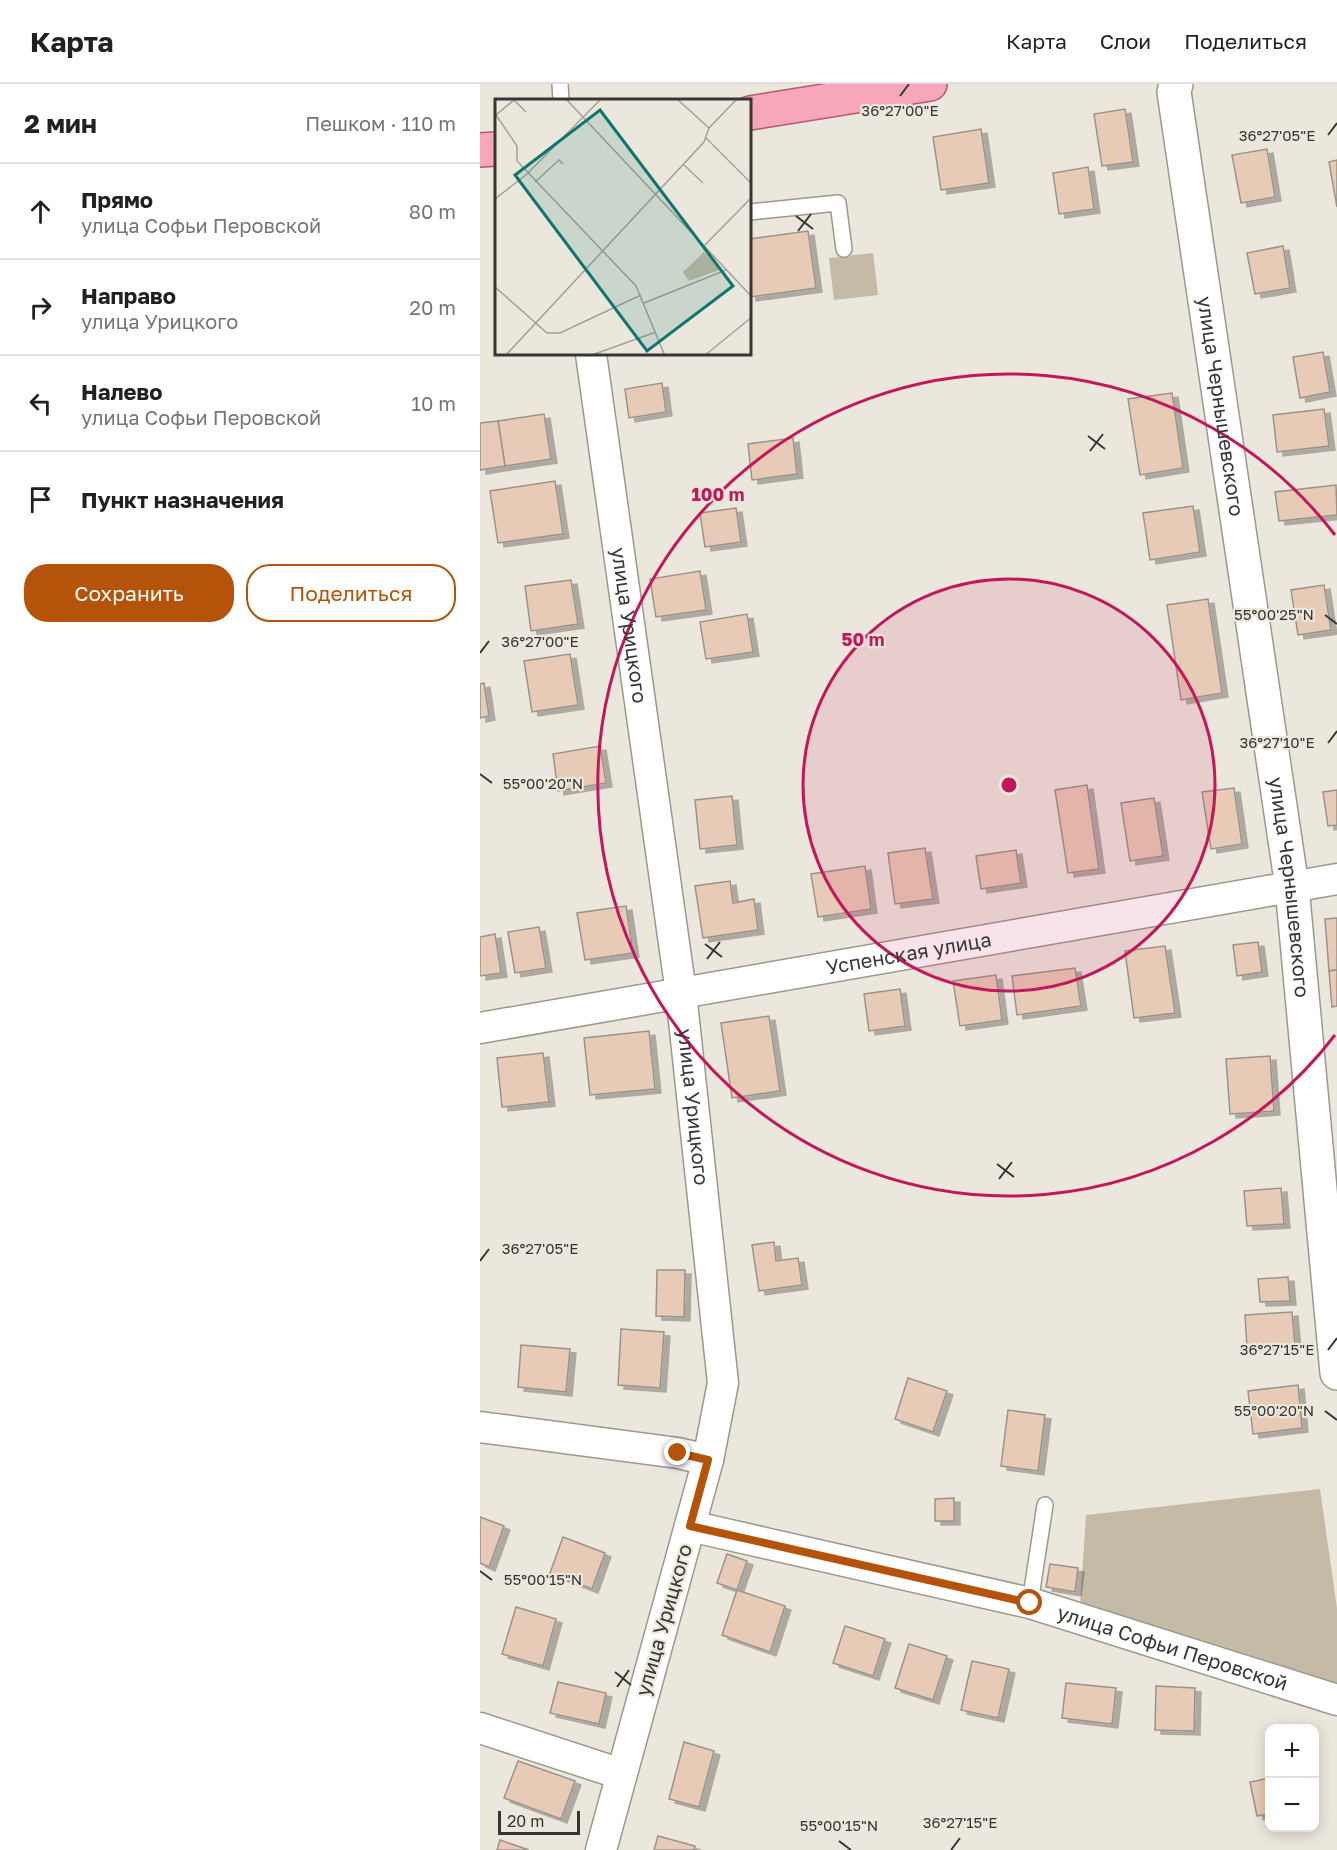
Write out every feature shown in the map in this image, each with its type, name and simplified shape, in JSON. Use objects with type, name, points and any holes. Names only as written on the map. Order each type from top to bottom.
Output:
[{"type":"main road","points":[[752,113],[930,84]]},
{"type":"main road","points":[[480,150],[495,148]]},
{"type":"street","name":"улица Чернышевского","points":[[1176,84],[1174,92],[1292,887],[1337,1373]]},
{"type":"street","name":"улица Урицкого","points":[[591,356],[681,993],[723,1383],[708,1460],[601,1850]]},
{"type":"street","name":"Успенская улица","points":[[480,1028],[1337,879]]},
{"type":"street","points":[[480,1427],[678,1453],[708,1460]]},
{"type":"street","name":"улица Софьи Перовской","points":[[690,1526],[1030,1603],[1337,1700]]},
{"type":"street","points":[[480,1728],[621,1774]]},
{"type":"lane","points":[[752,213],[838,202],[844,249]]},
{"type":"lane","points":[[1030,1603],[1045,1505]]},
{"type":"shaded area","points":[[873,253],[878,295],[834,300],[829,258]]},
{"type":"shaded area","points":[[1320,1489],[1337,1608],[1337,1686],[1080,1606],[1086,1515]]},
{"type":"building","points":[[1125,109],[1133,162],[1102,166],[1094,114]]},
{"type":"building","points":[[981,129],[989,183],[941,190],[933,137]]},
{"type":"building","points":[[1267,149],[1275,197],[1241,203],[1232,155]]},
{"type":"building","points":[[1337,160],[1337,207],[1329,162]]},
{"type":"building","points":[[1088,167],[1094,209],[1059,214],[1053,173]]},
{"type":"building","points":[[808,231],[816,288],[752,297],[752,239]]},
{"type":"building","points":[[1283,246],[1290,288],[1255,294],[1247,253]]},
{"type":"building","points":[[1323,352],[1330,392],[1300,398],[1293,357]]},
{"type":"building","points":[[662,383],[666,412],[629,418],[625,389]]},
{"type":"building","points":[[1172,393],[1183,468],[1140,475],[1128,399]]},
{"type":"building","points":[[1324,409],[1329,446],[1277,452],[1273,415]]},
{"type":"building","points":[[544,414],[551,459],[505,466],[498,421]]},
{"type":"building","points":[[498,421],[505,466],[480,470],[480,423]]},
{"type":"building","points":[[793,438],[797,474],[752,480],[748,444]]},
{"type":"building","points":[[555,481],[563,534],[498,543],[490,491]]},
{"type":"building","points":[[1336,485],[1337,515],[1279,521],[1275,492]]},
{"type":"building","points":[[1193,506],[1200,552],[1150,560],[1143,513]]},
{"type":"building","points":[[736,508],[741,542],[705,547],[700,513]]},
{"type":"building","points":[[700,571],[706,610],[656,617],[650,579]]},
{"type":"building","points":[[571,580],[578,624],[531,631],[525,586]]},
{"type":"building","points":[[1324,585],[1331,630],[1298,635],[1291,590]]},
{"type":"building","points":[[1208,599],[1222,693],[1181,700],[1167,605]]},
{"type":"building","points":[[747,614],[753,652],[706,659],[700,622]]},
{"type":"building","points":[[570,654],[578,705],[532,712],[524,661]]},
{"type":"building","points":[[484,683],[489,716],[480,718],[480,684]]},
{"type":"building","points":[[600,746],[606,783],[558,791],[553,754]]},
{"type":"building","points":[[1087,785],[1099,869],[1068,873],[1055,790]]},
{"type":"building","points":[[1234,788],[1242,844],[1211,849],[1202,792]]},
{"type":"building","points":[[1337,790],[1337,825],[1328,826],[1323,792]]},
{"type":"building","points":[[732,796],[737,845],[700,849],[695,800]]},
{"type":"building","points":[[1154,798],[1163,856],[1130,861],[1121,803]]},
{"type":"building","points":[[925,848],[933,899],[895,904],[888,853]]},
{"type":"building","points":[[1016,850],[1021,883],[981,889],[976,856]]},
{"type":"building","points":[[865,866],[871,909],[818,917],[811,874]]},
{"type":"building","points":[[730,881],[733,903],[754,899],[758,930],[703,938],[695,886]]},
{"type":"building","points":[[626,906],[633,953],[585,960],[577,913]]},
{"type":"building","points":[[1337,918],[1337,970],[1329,971],[1325,919]]},
{"type":"building","points":[[539,927],[546,968],[515,973],[508,932]]},
{"type":"building","points":[[495,934],[501,973],[480,976],[480,937]]},
{"type":"building","points":[[1258,942],[1262,972],[1237,976],[1233,945]]},
{"type":"building","points":[[1165,946],[1175,1013],[1134,1018],[1125,951]]},
{"type":"building","points":[[1075,968],[1081,1006],[1017,1015],[1012,976]]},
{"type":"building","points":[[1337,970],[1337,1006],[1332,1007],[1329,971]]},
{"type":"building","points":[[996,975],[1002,1020],[960,1026],[953,981]]},
{"type":"building","points":[[900,989],[905,1026],[869,1031],[864,994]]},
{"type":"building","points":[[769,1016],[780,1091],[732,1098],[721,1023]]},
{"type":"building","points":[[649,1031],[655,1089],[590,1095],[584,1038]]},
{"type":"building","points":[[543,1053],[549,1102],[502,1107],[497,1058]]},
{"type":"building","points":[[1270,1056],[1274,1111],[1230,1114],[1226,1059]]},
{"type":"building","points":[[1281,1188],[1284,1224],[1247,1226],[1244,1191]]},
{"type":"building","points":[[774,1242],[776,1261],[798,1258],[802,1285],[759,1291],[752,1245]]},
{"type":"building","points":[[657,1270],[685,1270],[684,1317],[656,1316]]},
{"type":"building","points":[[1288,1277],[1290,1301],[1260,1302],[1258,1279]]},
{"type":"building","points":[[1292,1312],[1295,1344],[1247,1347],[1245,1315]]},
{"type":"building","points":[[621,1329],[664,1332],[660,1388],[618,1385]]},
{"type":"building","points":[[521,1345],[570,1349],[566,1392],[518,1387]]},
{"type":"building","points":[[908,1378],[947,1391],[933,1432],[895,1419]]},
{"type":"building","points":[[1298,1385],[1302,1428],[1253,1434],[1248,1391]]},
{"type":"building","points":[[1008,1410],[1045,1415],[1038,1471],[1001,1466]]},
{"type":"building","points":[[954,1498],[954,1521],[935,1521],[935,1499]]},
{"type":"building","points":[[480,1517],[504,1526],[489,1567],[480,1563]]},
{"type":"building","points":[[563,1537],[605,1553],[592,1589],[550,1573]]},
{"type":"building","points":[[727,1554],[747,1561],[737,1590],[717,1583]]},
{"type":"building","points":[[1050,1564],[1078,1568],[1075,1592],[1046,1587]]},
{"type":"building","points":[[737,1590],[785,1606],[770,1652],[722,1635]]},
{"type":"building","points":[[516,1607],[556,1619],[543,1666],[502,1654]]},
{"type":"building","points":[[845,1626],[885,1639],[873,1676],[833,1663]]},
{"type":"building","points":[[909,1644],[947,1656],[933,1700],[895,1688]]},
{"type":"building","points":[[972,1661],[1009,1669],[998,1718],[961,1710]]},
{"type":"building","points":[[558,1682],[606,1693],[599,1724],[550,1713]]},
{"type":"building","points":[[1066,1683],[1116,1688],[1112,1724],[1062,1718]]},
{"type":"building","points":[[1156,1686],[1195,1688],[1194,1731],[1155,1730]]},
{"type":"building","points":[[684,1742],[714,1751],[699,1807],[669,1799]]},
{"type":"building","points":[[518,1761],[575,1781],[561,1819],[504,1798]]},
{"type":"building","points":[[1265,1779],[1265,1815],[1257,1816],[1250,1782]]},
{"type":"building","points":[[658,1836],[695,1846],[694,1850],[654,1850]]},
{"type":"building","points":[[500,1840],[529,1850],[497,1850]]},
{"type":"route","points":[[678,1453],[708,1460],[690,1526],[1030,1603]]}]
